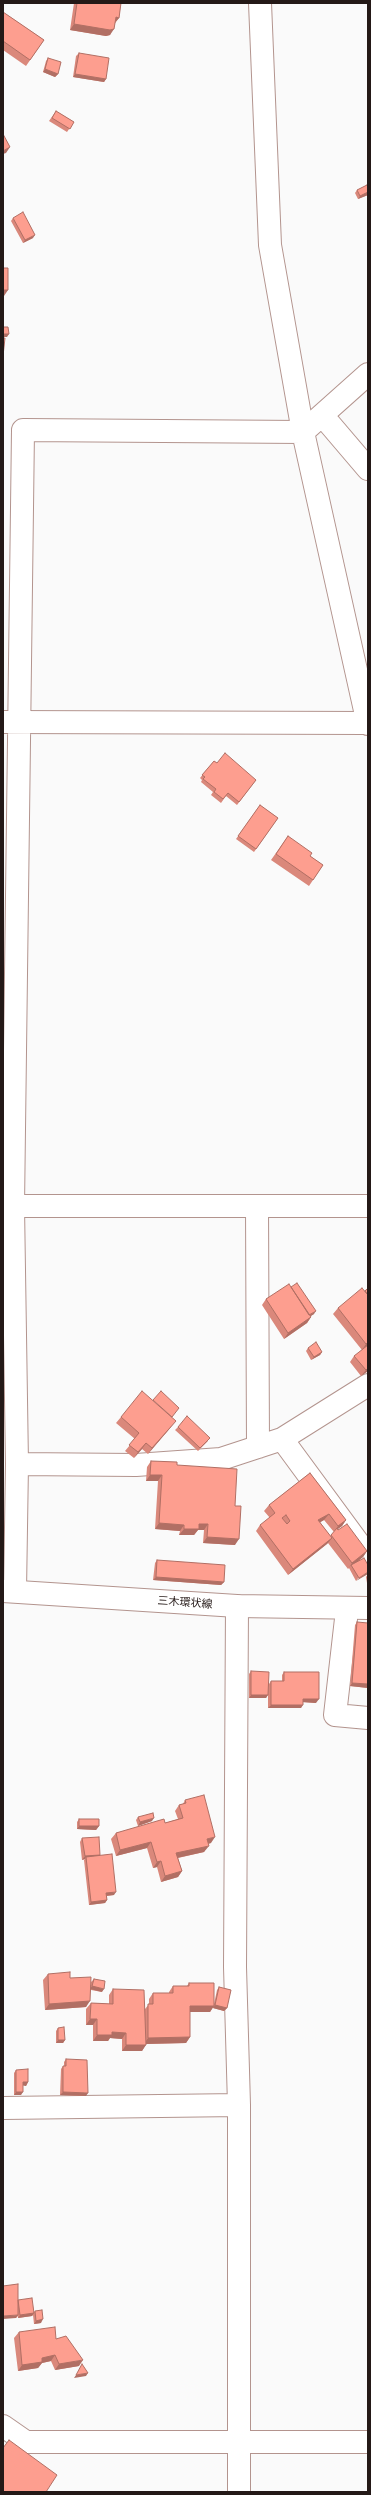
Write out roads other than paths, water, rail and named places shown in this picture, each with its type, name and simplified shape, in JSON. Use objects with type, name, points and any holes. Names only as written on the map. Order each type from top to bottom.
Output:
[{"type":"street","points":[[11,722],[368,723],[303,432],[270,245],[260,3]]},
{"type":"street","points":[[9,1591],[17,1464],[8,1206],[11,722],[23,430],[303,432],[368,374]]},
{"type":"street","points":[[322,415],[368,469]]},
{"type":"street","points":[[8,1206],[368,1206]]},
{"type":"street","points":[[257,1206],[258,1447]]},
{"type":"street","points":[[17,1464],[136,1465],[213,1460],[258,1447],[282,1438],[368,1385]]},
{"type":"street","points":[[282,1438],[368,1556]]},
{"type":"street","name":"三木環状線","points":[[9,1591],[237,1606],[357,1609]]},
{"type":"street","points":[[237,1606],[235,1967],[239,2105],[239,2492]]},
{"type":"street","points":[[357,1609],[335,1715],[368,1718]]},
{"type":"street","points":[[3,2108],[239,2105]]},
{"type":"street","points":[[3,2426],[26,2442],[368,2442]]}]
